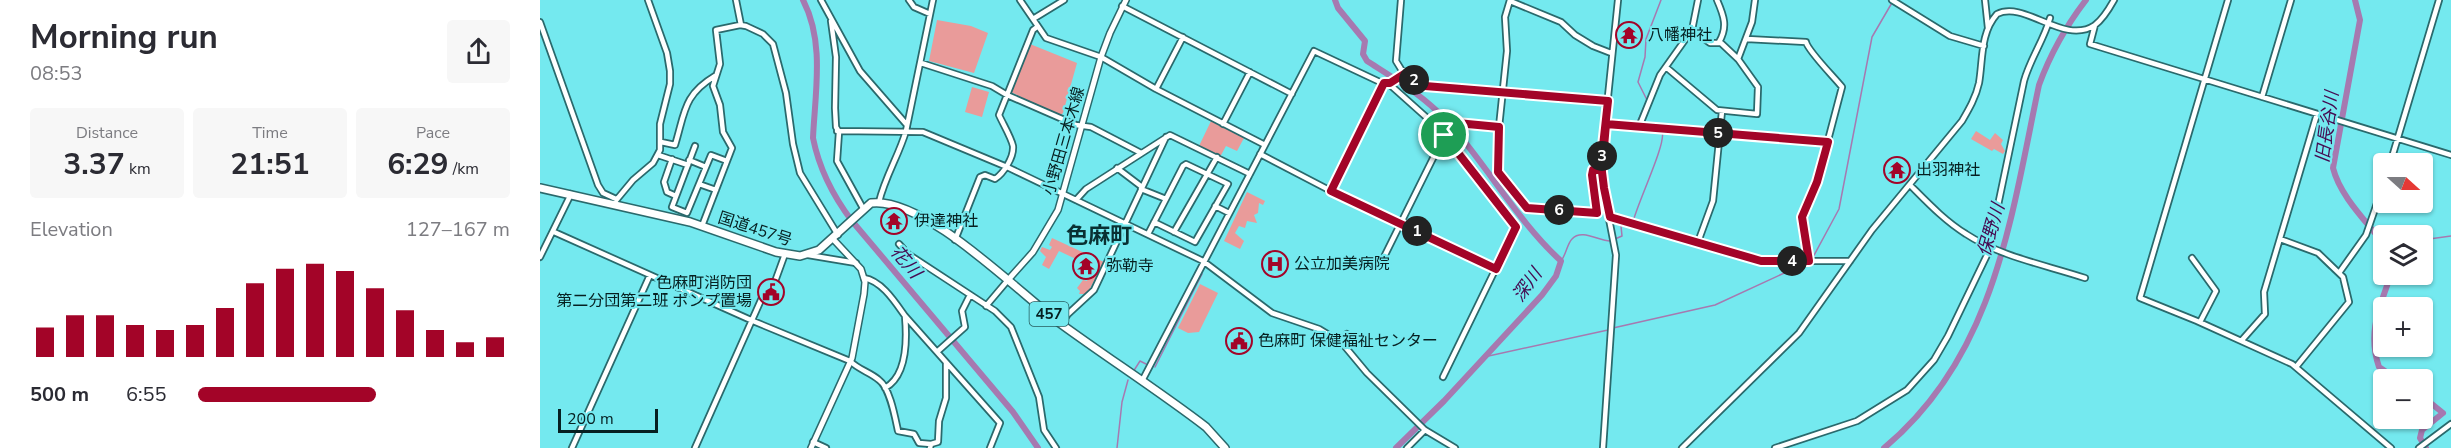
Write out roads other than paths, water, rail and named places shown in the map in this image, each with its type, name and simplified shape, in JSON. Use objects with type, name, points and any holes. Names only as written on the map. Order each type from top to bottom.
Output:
[{"type":"highway","name":"国道457号","points":[[540,188],[614,201],[702,226],[785,254],[808,255],[836,237],[871,204],[879,202]]},
{"type":"highway","name":"457","points":[[879,202],[903,209],[955,240],[1061,324],[1206,427],[1225,448]]},
{"type":"main road","name":"小野田三本木線","points":[[1008,280],[1033,252],[1048,229],[1064,193],[1101,57],[1124,3]]},
{"type":"main road","points":[[812,445],[850,361],[859,328],[864,294],[864,278],[857,262],[836,237]]},
{"type":"street","points":[[540,22],[598,185],[603,193],[614,201],[658,155],[661,142],[660,124],[670,84],[670,66],[648,0]]},
{"type":"street","points":[[736,0],[741,25]]},
{"type":"street","points":[[821,0],[860,71],[907,128]]},
{"type":"street","points":[[909,0],[914,7],[930,14]]},
{"type":"street","points":[[879,202],[884,183],[907,128],[933,0]]},
{"type":"street","points":[[1020,0],[1046,38],[1101,57],[1156,89],[1265,145]]},
{"type":"street","points":[[1033,19],[1064,0]]},
{"type":"street","points":[[1401,0],[1396,61],[1404,74],[1425,86],[1608,101]]},
{"type":"street","points":[[1603,448],[1616,255],[1602,170],[1611,53],[1618,0]]},
{"type":"street","points":[[1638,127],[1660,75],[1692,30],[1698,0]]},
{"type":"street","points":[[1692,30],[1710,44],[1719,42],[1725,32],[1725,19],[1717,0]]},
{"type":"street","points":[[1738,60],[1752,22],[1755,0]]},
{"type":"street","points":[[1682,448],[1799,333],[1826,298],[1850,261],[1962,121],[1973,103],[1978,84],[1988,28],[1985,0]]},
{"type":"street","points":[[2114,0],[2095,25],[2090,44],[2451,155]]},
{"type":"street","points":[[2228,0],[2140,298],[2242,340],[2296,367],[2391,448]]},
{"type":"street","points":[[2262,97],[2291,0]]},
{"type":"street","points":[[2393,153],[2439,0]]},
{"type":"street","points":[[1602,170],[1593,170],[1592,175],[1597,213],[1527,208],[1498,172],[1499,127],[1507,51],[1505,17],[1510,1],[1561,22],[1575,35],[1611,53]]},
{"type":"street","points":[[1894,1],[1950,36],[1984,46]]},
{"type":"street","points":[[1124,3],[1183,38],[1292,94]]},
{"type":"street","points":[[1988,28],[1999,11],[2012,5],[2019,6]]},
{"type":"street","points":[[2034,10],[2071,27],[2084,29],[2095,25]]},
{"type":"street","points":[[1775,448],[1857,421],[1907,390],[1927,370],[1940,352],[1969,294],[1989,246],[2024,81],[2050,18]]},
{"type":"street","points":[[831,21],[836,57],[835,108],[837,131],[839,132],[837,158],[839,166],[864,210]]},
{"type":"street","points":[[702,226],[732,146],[723,132],[720,105],[713,86],[720,64],[716,30],[741,25],[763,34],[773,44],[786,93],[793,144],[800,173],[836,237]]},
{"type":"street","points":[[955,240],[980,177],[984,175],[996,179],[1002,175],[1006,167],[1012,146],[999,115],[1033,30],[1037,27]]},
{"type":"street","points":[[1156,89],[1183,38]]},
{"type":"street","points":[[1747,39],[1806,42],[1808,50],[1820,59],[1840,85],[1842,94],[1817,182],[1802,217],[1810,261]]},
{"type":"street","points":[[1667,68],[1713,107],[1722,111],[1757,114],[1758,87],[1738,60],[1719,42]]},
{"type":"street","points":[[1142,381],[1314,51],[1388,83],[1416,107],[1445,134],[1516,227],[1443,377]]},
{"type":"street","points":[[921,63],[992,86],[1007,95],[1106,134],[1140,153]]},
{"type":"street","points":[[1223,124],[1250,72]]},
{"type":"street","points":[[1331,191],[1388,83],[1404,74]]},
{"type":"street","points":[[661,142],[675,145],[685,108],[692,95],[715,76]]},
{"type":"street","points":[[1698,242],[1713,201],[1722,111]]},
{"type":"street","points":[[2242,340],[2265,314],[2263,296],[2317,114]]},
{"type":"street","points":[[1383,259],[1445,134],[1456,124],[1499,127]]},
{"type":"street","points":[[1606,124],[1828,142]]},
{"type":"street","points":[[837,131],[907,128],[923,132],[1064,193],[1203,261],[1272,314],[1319,329],[1342,343],[1367,372],[1424,429],[1455,448]]},
{"type":"street","points":[[1076,200],[1086,189],[1170,135],[1250,174]]},
{"type":"street","points":[[1061,324],[1068,314],[1094,290],[1166,137]]},
{"type":"street","points":[[694,146],[672,207],[687,213],[711,155],[727,161]]},
{"type":"street","points":[[1260,154],[1331,191],[1496,269]]},
{"type":"street","points":[[658,155],[706,167]]},
{"type":"street","points":[[1174,232],[1217,157]]},
{"type":"street","points":[[672,159],[664,182],[667,192],[676,195]]},
{"type":"street","points":[[1148,234],[1154,222],[1166,199],[1186,164],[1228,184],[1195,242],[1154,222]]},
{"type":"street","points":[[1117,168],[1141,188],[1166,199]]},
{"type":"street","points":[[699,184],[716,190]]},
{"type":"street","points":[[1910,185],[1938,213],[1967,235],[1995,249],[2085,278]]},
{"type":"street","points":[[540,257],[571,194]]},
{"type":"street","points":[[1215,206],[1229,213]]},
{"type":"street","points":[[676,219],[679,210]]},
{"type":"street","points":[[2339,273],[2366,235],[2374,213]]},
{"type":"street","points":[[1610,217],[1761,261],[1850,261]]},
{"type":"street","points":[[554,232],[753,321],[850,361],[855,367],[879,379],[894,411],[898,431],[914,434],[919,443],[930,446],[938,442],[939,421],[946,398],[946,363]]},
{"type":"street","points":[[2280,239],[2316,252],[2339,273],[2344,281],[2348,305],[2296,367]]},
{"type":"street","points":[[899,244],[908,254],[995,311],[1011,327],[1039,397],[1044,430],[1056,448]]},
{"type":"street","points":[[695,448],[765,291],[773,287],[785,254]]},
{"type":"street","points":[[808,255],[857,262]]},
{"type":"street","points":[[2192,258],[2216,291],[2200,322]]},
{"type":"street","points":[[572,448],[650,275]]},
{"type":"street","points":[[864,278],[873,279],[939,350],[946,363],[1000,423],[990,448]]},
{"type":"street","points":[[986,306],[1008,280]]},
{"type":"street","points":[[939,350],[966,326],[962,311],[970,295]]},
{"type":"street","points":[[885,388],[893,382],[902,362],[906,332],[905,316]]},
{"type":"street","points":[[1342,343],[1347,334]]},
{"type":"street","points":[[2419,448],[2451,424]]},
{"type":"street","points":[[1407,448],[1424,429]]},
{"type":"street","points":[[812,445],[826,448]]},
{"type":"waterway","name":"花川","points":[[803,0],[810,16],[816,50],[817,86],[813,138],[823,171],[833,192],[852,221],[1013,412],[1038,448]]},
{"type":"waterway","name":"深川","points":[[1335,0],[1338,8],[1365,41],[1363,54],[1367,61],[1412,91],[1438,112],[1470,148],[1528,226],[1561,261],[1556,276],[1542,295],[1444,401],[1396,448]]},
{"type":"waterway","points":[[1636,125],[1647,100],[1638,82],[1645,57],[1646,39],[1661,0]]},
{"type":"waterway","name":"保野川","points":[[1884,448],[1921,411],[1951,371],[1974,328],[1993,282],[2007,234],[2039,85],[2059,41],[2086,0]]},
{"type":"waterway","name":"旧長谷川","points":[[2355,0],[2360,20],[2333,168],[2347,198],[2373,230]]},
{"type":"waterway","points":[[1812,259],[1839,209],[1872,37],[1893,1]]},
{"type":"waterway","points":[[1633,222],[1662,138],[1662,132],[1634,129]]},
{"type":"waterway","points":[[1615,239],[1622,236],[1621,226],[1631,226]]},
{"type":"waterway","points":[[1561,261],[1570,241],[1576,236],[1586,235],[1611,241]]},
{"type":"waterway","points":[[2433,238],[2451,236]]},
{"type":"waterway","points":[[1613,328],[1715,305],[1806,263]]},
{"type":"waterway","points":[[1155,367],[1202,274]]},
{"type":"waterway","name":"旧長谷川","points":[[2382,369],[2379,367],[2374,342],[2376,320],[2387,285]]},
{"type":"waterway","points":[[1484,357],[1608,330]]},
{"type":"waterway","points":[[1133,372],[1140,361],[1146,364]]},
{"type":"waterway","points":[[1117,448],[1122,402],[1128,380]]},
{"type":"waterway","name":"旧長谷川","points":[[2433,405],[2443,413],[2433,421]]},
{"type":"waterway","name":"旧長谷川","points":[[2423,429],[2420,438],[2426,448]]},
{"type":"place","name":"八幡神社","points":[[1629,35]]},
{"type":"place","name":"出羽神社","points":[[1897,170]]},
{"type":"place","name":"伊達神社","points":[[894,221]]},
{"type":"place","name":"公立加美病院","points":[[1275,264]]},
{"type":"place","name":"弥勒寺","points":[[1086,266]]},
{"type":"place","name":"色麻町消防団 第二分団第二班 ポンプ置場","points":[[771,292]]},
{"type":"place","name":"色麻町 保健福祉センター","points":[[1239,341]]},
{"type":"district","name":"色麻町","points":[[1099,236]]}]
